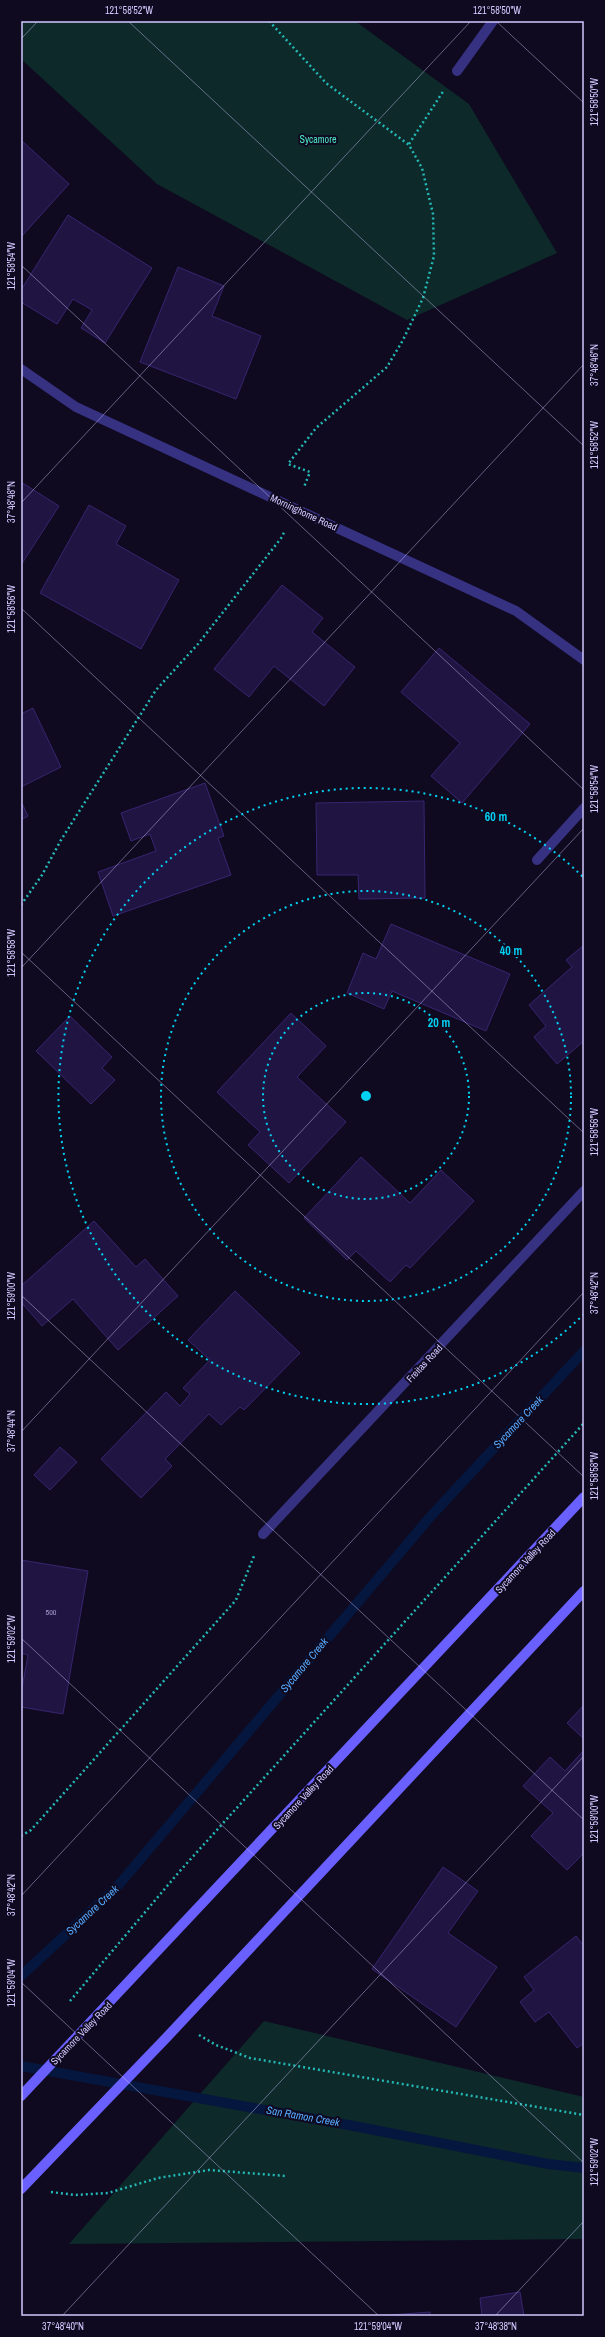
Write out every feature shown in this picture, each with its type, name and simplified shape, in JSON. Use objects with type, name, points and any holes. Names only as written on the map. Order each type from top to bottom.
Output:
[{"type":"main road","name":"Sycamore Valley Road","points":[[21,2096],[108,2006],[584,1497]]},
{"type":"main road","points":[[21,2189],[180,2024],[584,1591]]},
{"type":"street","points":[[457,71],[493,21]]},
{"type":"street","name":"Morninghome Road","points":[[21,369],[76,407],[516,611],[584,660]]},
{"type":"street","points":[[537,860],[584,808]]},
{"type":"street","name":"Freitas Road","points":[[263,1534],[584,1191]]},
{"type":"path","points":[[21,905],[42,875],[61,840],[156,690],[198,644],[282,537],[310,472],[288,464],[316,428],[386,367],[403,340],[423,298],[434,256],[433,214],[422,168],[409,144],[326,83],[269,21]]},
{"type":"path","points":[[409,144],[457,71]]},
{"type":"path","points":[[70,2001],[179,1872],[584,1423]]},
{"type":"path","points":[[21,1836],[31,1830],[236,1600],[263,1534]]},
{"type":"path","points":[[180,2024],[216,2045],[250,2058],[584,2115]]},
{"type":"path","points":[[44,2192],[75,2194],[108,2193],[158,2178],[209,2170],[286,2176]]},
{"type":"green space","name":"Sycamore","points":[[21,21],[355,21],[469,104],[557,253],[407,320],[157,184],[21,59]]},
{"type":"green space","points":[[264,2021],[584,2097],[584,2239],[69,2244]]},
{"type":"building","points":[[21,140],[69,184],[21,237]]},
{"type":"building","points":[[68,215],[152,268],[105,343],[81,328],[92,310],[73,299],[57,324],[21,302],[21,290]]},
{"type":"building","points":[[178,267],[224,286],[212,316],[261,336],[236,399],[140,362]]},
{"type":"building","points":[[21,482],[59,506],[21,565]]},
{"type":"building","points":[[89,505],[126,526],[116,544],[179,580],[141,649],[40,593]]},
{"type":"building","points":[[282,585],[323,618],[312,632],[355,667],[324,706],[274,666],[249,697],[214,669]]},
{"type":"building","points":[[439,648],[530,724],[462,803],[431,776],[460,743],[401,692]]},
{"type":"building","points":[[33,708],[61,767],[21,787],[21,714]]},
{"type":"building","points":[[205,783],[224,836],[218,838],[231,875],[113,916],[98,872],[156,851],[150,834],[131,841],[121,813]]},
{"type":"building","points":[[21,801],[28,816],[21,820]]},
{"type":"building","points":[[424,801],[425,898],[359,899],[358,875],[317,875],[316,803]]},
{"type":"building","points":[[391,924],[510,974],[486,1031],[392,991],[384,1009],[347,993],[363,953],[376,959]]},
{"type":"building","points":[[584,945],[584,1041],[557,1064],[534,1037],[546,1026],[529,1005],[572,967],[566,960]]},
{"type":"building","points":[[291,1013],[326,1046],[297,1077],[346,1122],[289,1183],[248,1145],[260,1132],[217,1092]]},
{"type":"building","points":[[70,1016],[112,1057],[102,1068],[115,1080],[91,1104],[36,1051]]},
{"type":"building","points":[[361,1157],[410,1203],[441,1170],[474,1201],[410,1268],[406,1265],[390,1282],[356,1251],[347,1260],[304,1218]]},
{"type":"building","points":[[94,1221],[136,1267],[145,1259],[178,1296],[118,1350],[73,1299],[42,1326],[21,1302],[21,1286]]},
{"type":"building","points":[[235,1291],[300,1353],[244,1410],[240,1407],[221,1425],[209,1414],[165,1459],[172,1466],[141,1498],[101,1459],[166,1392],[180,1406],[190,1394],[183,1388],[210,1360],[188,1340]]},
{"type":"building","points":[[60,1447],[77,1462],[50,1490],[34,1475]]},
{"type":"building","points":[[21,1560],[88,1571],[63,1714],[21,1707],[21,1694],[28,1655],[21,1653]]},
{"type":"building","points":[[584,1705],[584,1739],[567,1723]]},
{"type":"building","points":[[584,1750],[584,1853],[567,1870],[531,1836],[553,1813],[523,1786],[550,1757],[565,1771]]},
{"type":"building","points":[[443,1867],[478,1891],[448,1933],[497,1967],[456,2027],[372,1969]]},
{"type":"building","points":[[576,1936],[584,1946],[584,2043],[577,2048],[549,2012],[535,2022],[520,2002],[534,1990],[524,1977]]},
{"type":"building","points":[[520,2292],[524,2316],[482,2316],[480,2298]]},
{"type":"building","points":[[430,2312],[430,2316],[376,2316]]},
{"type":"waterway","name":"Sycamore Creek","points":[[21,1976],[116,1888],[431,1516],[584,1351]]},
{"type":"waterway","name":"San Ramon Creek","points":[[21,2066],[354,2126],[548,2164],[584,2168]]}]
